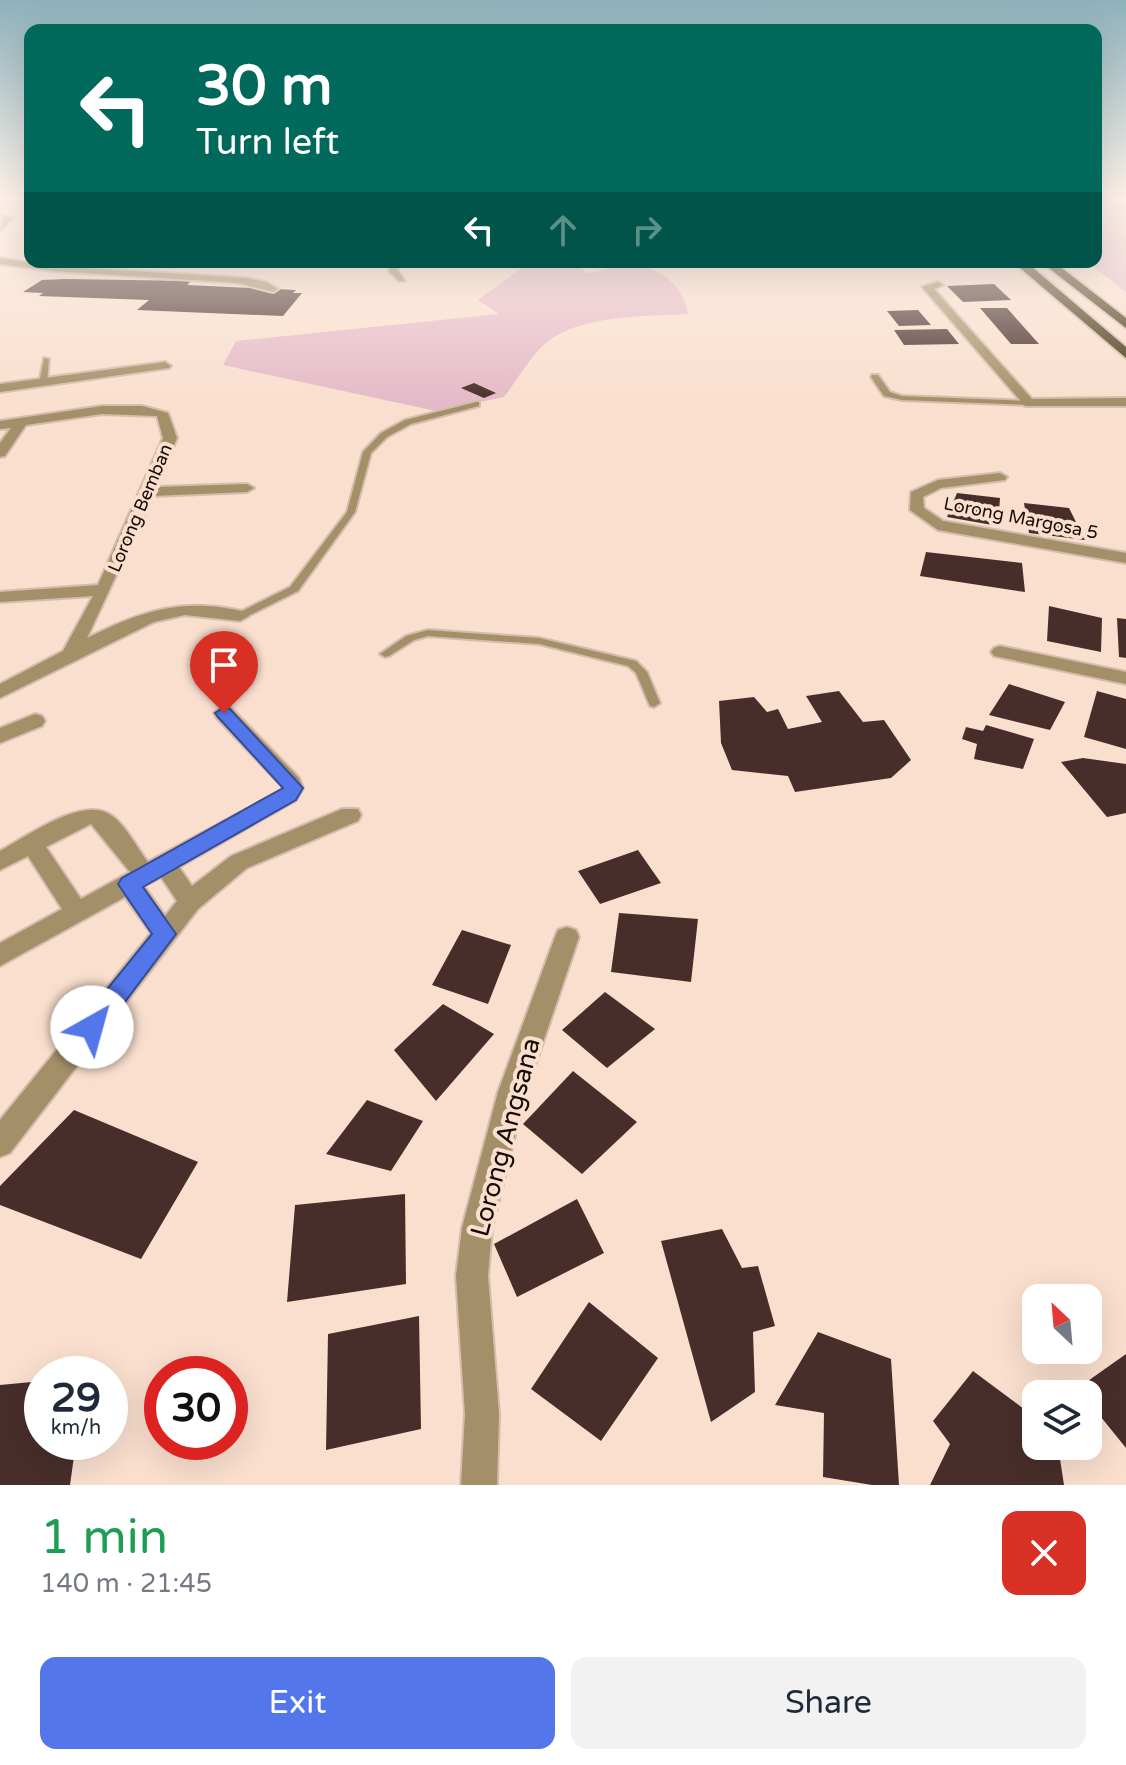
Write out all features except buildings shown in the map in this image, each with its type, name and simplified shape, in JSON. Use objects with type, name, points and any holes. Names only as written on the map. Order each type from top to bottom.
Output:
[{"type":"highway","points":[[1026,268],[1126,354]]},
{"type":"highway","points":[[1055,268],[1126,324]]},
{"type":"street","points":[[47,268],[218,278],[273,289]]},
{"type":"street","points":[[393,268],[402,279]]},
{"type":"street","points":[[218,278],[233,283],[231,287]]},
{"type":"street","points":[[938,285],[927,287],[1029,403],[1126,402]]},
{"type":"street","points":[[0,388],[165,366]]},
{"type":"street","name":"Lorong Bemban","points":[[21,423],[123,409],[162,413],[170,438],[150,492],[68,658]]},
{"type":"street","points":[[0,425],[21,423]]},
{"type":"street","points":[[0,453],[21,423]]},
{"type":"street","name":"Lorong Margosa 5","points":[[1000,477],[938,484],[916,495],[917,510],[938,525],[1126,558]]},
{"type":"street","points":[[150,492],[247,488]]},
{"type":"street","name":"Lorong Bemban","points":[[0,597],[104,590]]},
{"type":"street","points":[[0,692],[135,623],[168,612],[212,610],[240,616]]},
{"type":"street","points":[[1000,652],[1126,678]]},
{"type":"street","points":[[2,950],[77,913],[289,795],[293,788],[224,713]]},
{"type":"street","points":[[0,736],[35,721]]},
{"type":"street","points":[[0,1143],[190,902],[239,862],[350,815]]},
{"type":"street","points":[[0,861],[79,819],[98,817],[146,875],[190,902]]},
{"type":"street","points":[[32,844],[77,913]]},
{"type":"street","points":[[146,875],[165,934]]},
{"type":"street","name":"Lorong Angsana","points":[[479,1485],[482,1414],[472,1276],[477,1228],[512,1092],[567,937]]},
{"type":"lane","points":[[43,383],[46,359]]},
{"type":"lane","points":[[875,377],[887,394],[902,398],[1029,403]]},
{"type":"lane","points":[[240,616],[294,589],[351,512],[367,452],[384,435],[408,422],[476,404]]},
{"type":"lane","points":[[385,654],[410,638],[428,633],[539,641],[632,663],[641,672],[654,703]]},
{"type":"shaded area","points":[[1102,264],[1126,264],[1126,292],[1095,268],[1102,268]]},
{"type":"shaded area","points":[[522,268],[581,268],[586,273],[614,268],[647,268],[671,281],[682,296],[688,314],[614,319],[561,333],[541,347],[504,397],[436,411],[223,365],[236,341],[499,314],[478,300]]},
{"type":"route","points":[[92,1027],[165,934],[129,884],[289,795],[293,788],[292,783],[224,713]]}]
